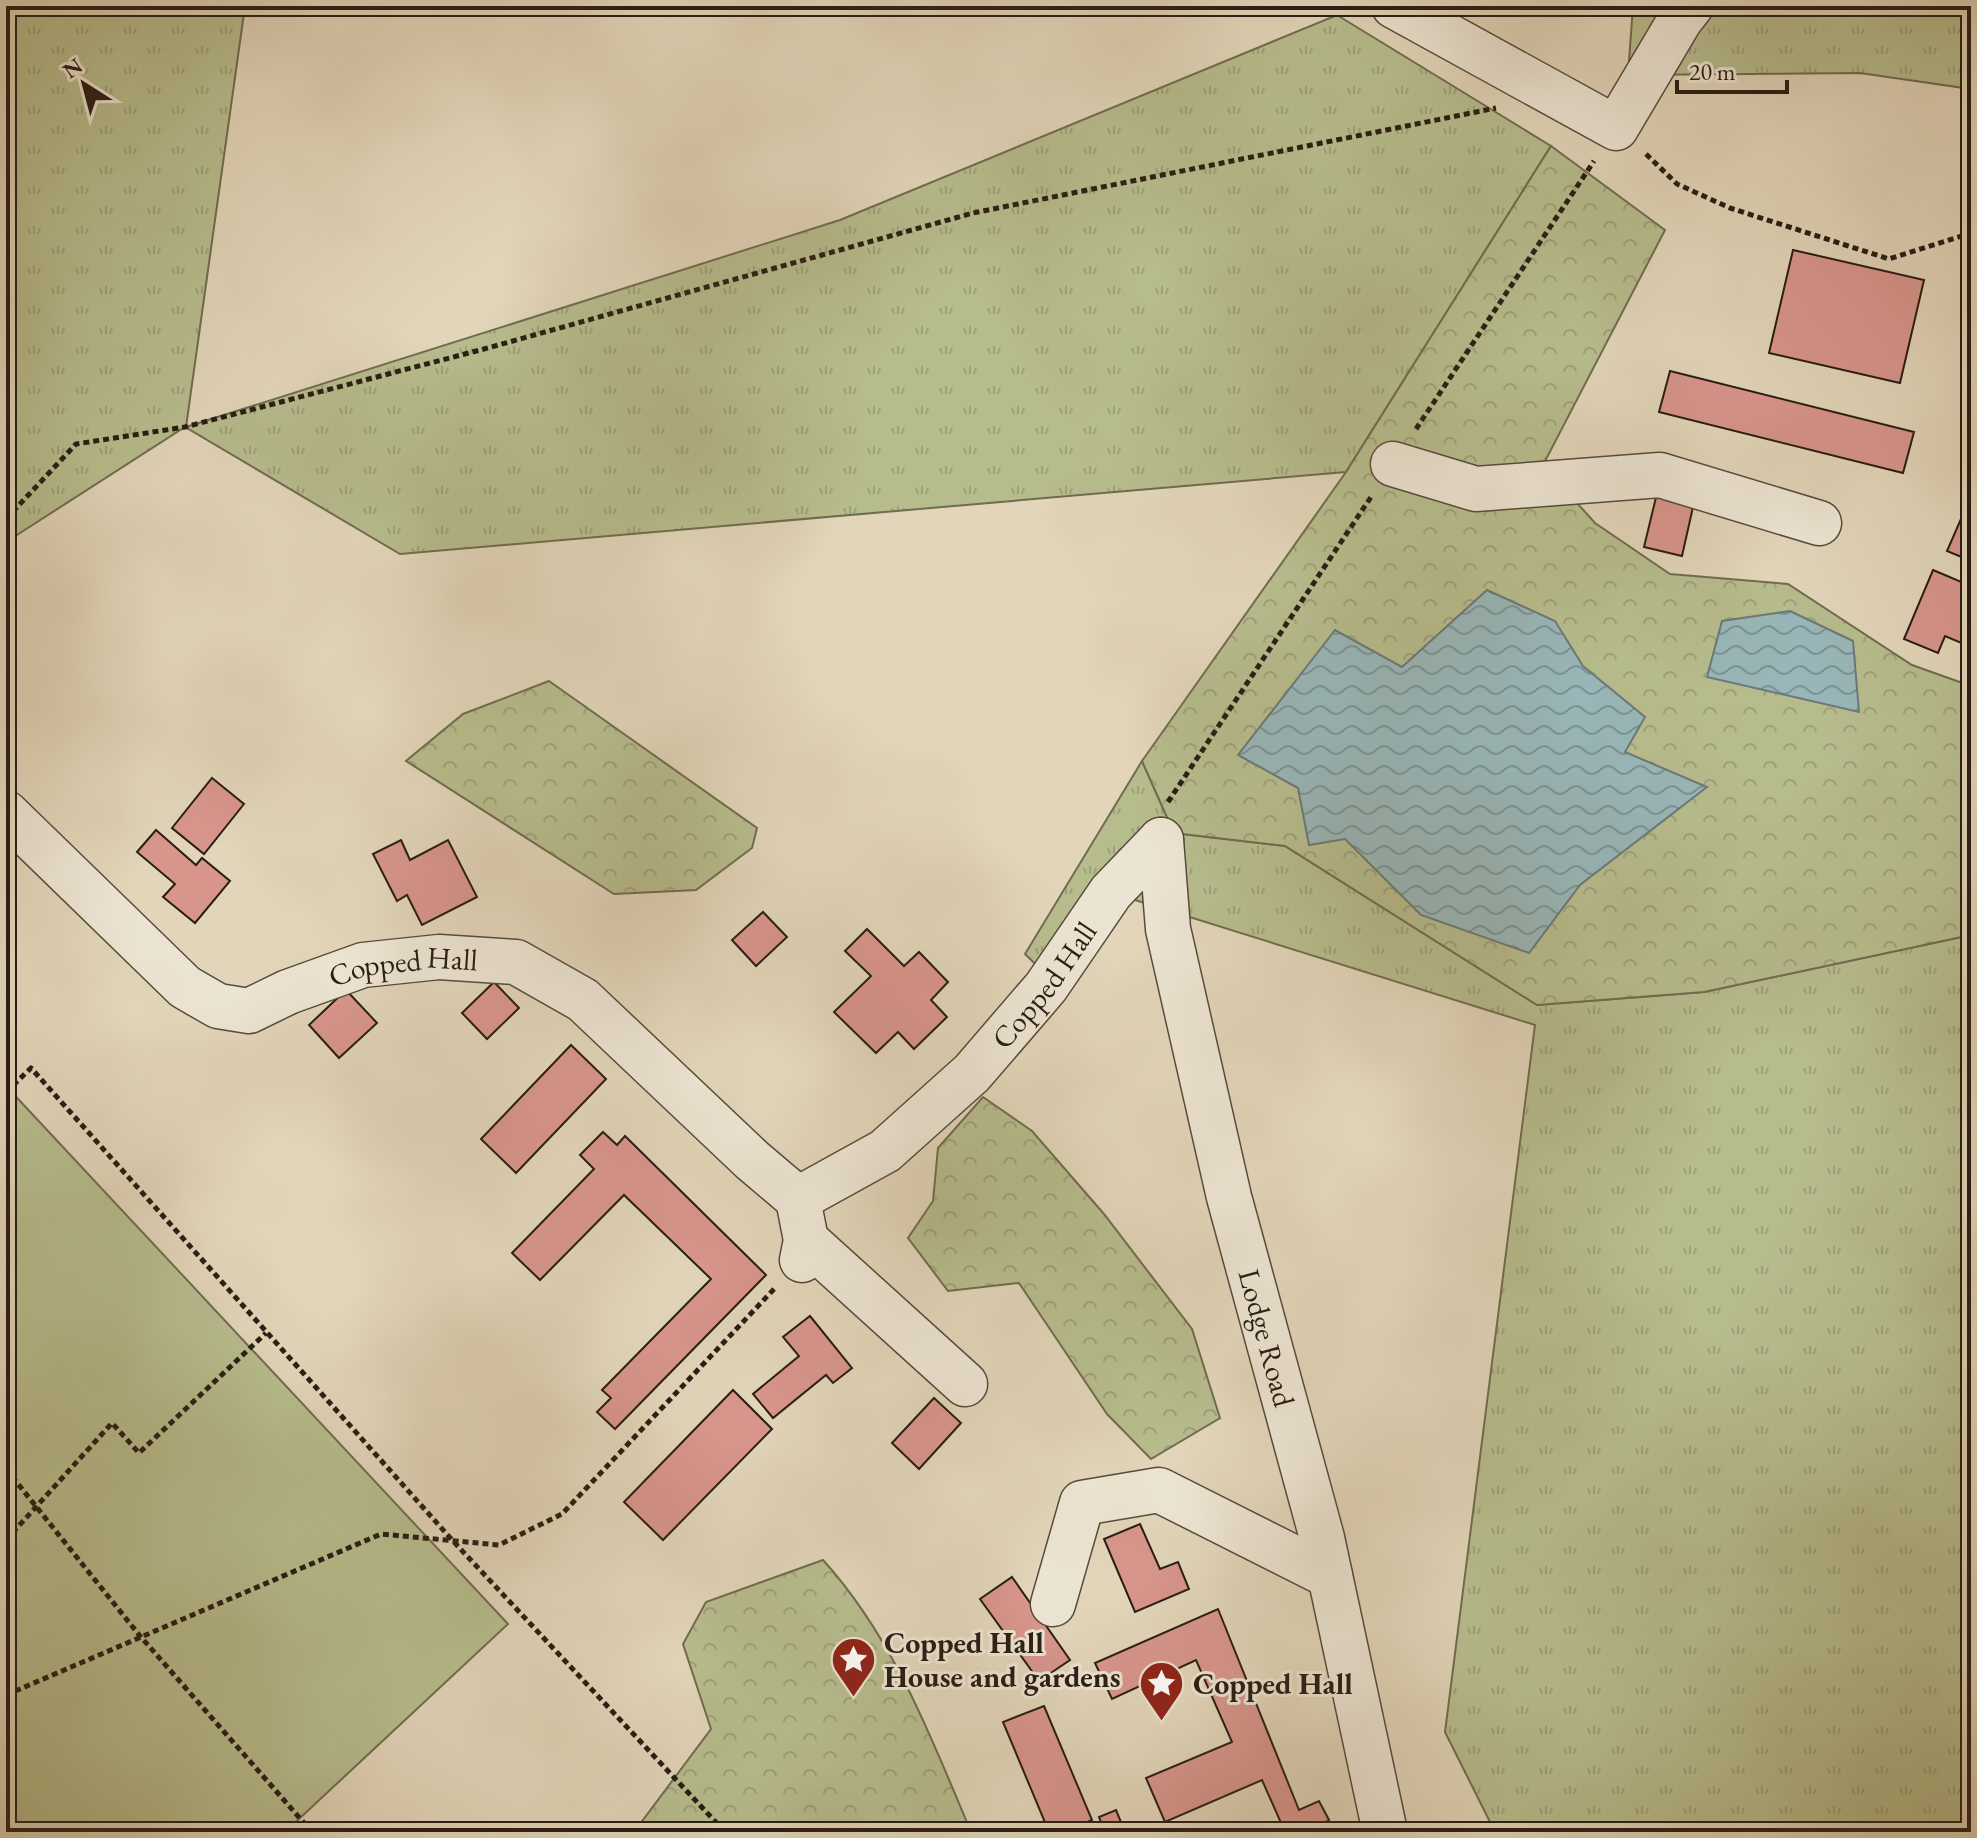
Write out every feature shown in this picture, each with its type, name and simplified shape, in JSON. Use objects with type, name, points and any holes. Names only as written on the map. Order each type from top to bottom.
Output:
[{"type":"lane","points":[[1394,6],[1616,128],[1691,6]]},
{"type":"lane","points":[[1393,464],[1476,489],[1660,475],[1819,523]]},
{"type":"lane","name":"Copped Hall","points":[[6,813],[185,987],[218,1006],[249,1011],[288,992],[363,965],[439,957],[516,962],[583,1000],[752,1160],[802,1233],[885,1151],[972,1073],[1046,987],[1111,892],[1161,840]]},
{"type":"lane","name":"Lodge Road","points":[[1161,840],[1168,929],[1229,1197],[1330,1576],[1385,1832]]},
{"type":"lane","points":[[802,1233],[965,1384]]},
{"type":"lane","points":[[1053,1604],[1082,1503],[1159,1490],[1330,1576]]},
{"type":"path","points":[[6,519],[76,444],[185,427],[484,349],[973,213],[1491,109],[1514,103],[1530,83]]},
{"type":"path","points":[[1616,128],[1677,184],[1730,208],[1889,259],[1971,233]]},
{"type":"path","points":[[6,1092],[31,1068],[453,1541],[725,1832]]},
{"type":"path","points":[[6,1695],[381,1534],[499,1545],[562,1514],[802,1233]]},
{"type":"path","points":[[6,1540],[112,1423],[139,1453],[266,1333]]},
{"type":"path","points":[[6,1469],[140,1636],[312,1832]]},
{"type":"green space","points":[[6,6],[245,6],[186,427],[840,220],[1337,15],[1551,146],[1346,472],[400,554],[185,427],[6,542]]},
{"type":"green space","points":[[1633,6],[1971,6],[1971,89],[1860,73],[1628,75]]},
{"type":"green space","points":[[1551,146],[1665,230],[1543,465],[1595,523],[1670,574],[1788,584],[1912,665],[1971,686],[1971,935],[1704,992],[1537,1005],[1285,846],[1174,833],[1142,761],[1346,472]]},
{"type":"green space","points":[[549,681],[757,828],[752,848],[696,890],[614,894],[406,761],[463,714]]},
{"type":"green space","points":[[1142,761],[1174,833],[1285,846],[1537,1005],[1704,992],[1971,935],[1971,1832],[1495,1832],[1445,1732],[1535,1025],[1119,895],[1060,988],[1025,954]]},
{"type":"green space","points":[[6,1086],[508,1624],[285,1832],[6,1832]]},
{"type":"green space","points":[[983,1097],[1032,1131],[1104,1214],[1192,1329],[1220,1418],[1151,1459],[1107,1414],[1019,1283],[948,1291],[908,1238],[933,1201],[938,1148]]},
{"type":"green space","points":[[823,1560],[848,1590],[890,1655],[925,1724],[971,1832],[634,1832],[711,1729],[683,1644],[706,1602]]},
{"type":"water","points":[[1487,590],[1555,621],[1583,666],[1645,717],[1625,752],[1707,787],[1580,885],[1529,953],[1421,915],[1345,839],[1309,845],[1298,788],[1238,755],[1335,630],[1402,667]]},
{"type":"water","points":[[1790,611],[1853,641],[1859,712],[1707,677],[1722,621]]},
{"type":"building","points":[[1793,250],[1924,280],[1900,383],[1769,353]]},
{"type":"building","points":[[1670,371],[1914,432],[1903,473],[1659,412]]},
{"type":"building","points":[[1658,489],[1695,498],[1682,556],[1644,547]]},
{"type":"building","points":[[1971,496],[1971,561],[1947,551]]},
{"type":"building","points":[[1933,570],[1971,586],[1968,602],[1971,603],[1971,647],[1945,636],[1938,653],[1904,639]]},
{"type":"building","points":[[212,778],[244,804],[204,854],[172,828]]},
{"type":"building","points":[[156,830],[196,865],[202,858],[230,881],[195,923],[163,897],[175,884],[137,852]]},
{"type":"building","points":[[401,840],[410,860],[448,840],[477,897],[422,925],[407,895],[397,901],[373,854]]},
{"type":"building","points":[[763,912],[787,937],[756,966],[732,940]]},
{"type":"building","points":[[867,929],[904,966],[919,952],[948,982],[931,1000],[947,1017],[914,1049],[898,1032],[876,1053],[834,1012],[871,976],[845,951]]},
{"type":"building","points":[[494,982],[519,1008],[487,1039],[462,1013]]},
{"type":"building","points":[[346,990],[377,1023],[339,1058],[309,1025]]},
{"type":"building","points":[[571,1045],[606,1079],[516,1173],[481,1139]]},
{"type":"building","points":[[603,1132],[617,1145],[625,1136],[766,1275],[615,1429],[597,1412],[611,1398],[602,1390],[711,1279],[624,1195],[540,1280],[512,1253],[594,1169],[580,1155]]},
{"type":"building","points":[[810,1316],[852,1368],[833,1383],[826,1375],[773,1418],[753,1394],[799,1356],[783,1337]]},
{"type":"building","points":[[733,1390],[772,1429],[663,1540],[624,1502]]},
{"type":"building","points":[[934,1398],[961,1423],[919,1469],[892,1443]]},
{"type":"building","points":[[1140,1524],[1160,1569],[1178,1562],[1189,1589],[1135,1612],[1104,1539]]},
{"type":"building","points":[[1012,1577],[1070,1660],[1039,1681],[980,1599]]},
{"type":"building","points":[[1218,1609],[1299,1810],[1319,1801],[1329,1820],[1309,1832],[1285,1832],[1262,1780],[1165,1822],[1146,1778],[1232,1742],[1196,1660],[1112,1699],[1095,1663]]},
{"type":"building","points":[[1044,1706],[1092,1820],[1065,1832],[1049,1832],[1003,1722]]},
{"type":"building","points":[[1116,1810],[1125,1832],[1105,1832],[1099,1817]]},
{"type":"place","name":"Copped Hall House and gardens","points":[[853,1698]]},
{"type":"place","name":"Copped Hall","points":[[1162,1722]]}]
